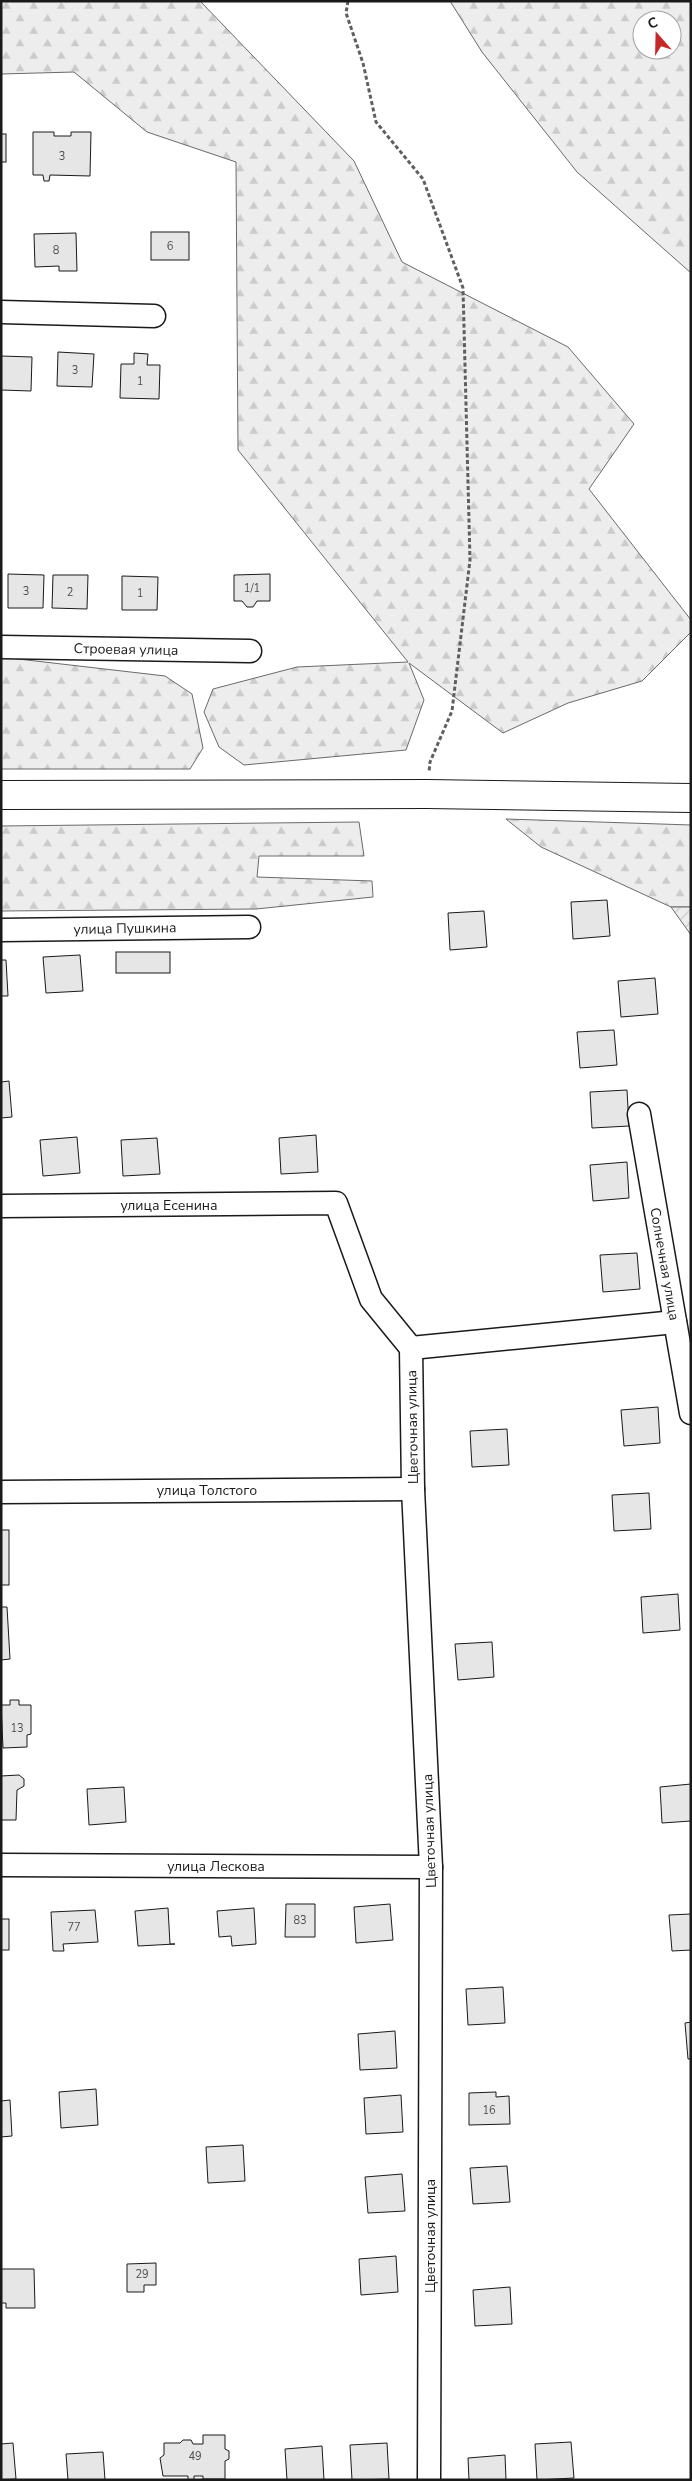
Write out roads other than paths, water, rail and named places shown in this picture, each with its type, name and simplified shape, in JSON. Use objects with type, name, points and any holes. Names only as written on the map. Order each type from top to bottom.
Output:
[{"type":"main road","points":[[1,795],[427,794],[691,798]]},
{"type":"street","points":[[1,312],[154,316]]},
{"type":"street","name":"Строевая улица","points":[[1,647],[250,651]]},
{"type":"street","name":"улица Пушкина","points":[[1,930],[249,927]]},
{"type":"street","name":"Солнечная улица","points":[[639,1114],[691,1413]]},
{"type":"street","name":"улица Есенина","points":[[1,1206],[336,1204],[371,1299],[411,1348]]},
{"type":"street","points":[[411,1348],[675,1322]]},
{"type":"street","name":"Цветочная улица","points":[[411,1348],[413,1489],[431,1868],[429,2480]]},
{"type":"street","name":"улица Толстого","points":[[1,1492],[413,1489]]},
{"type":"street","name":"улица Лескова","points":[[1,1865],[431,1868]]}]
